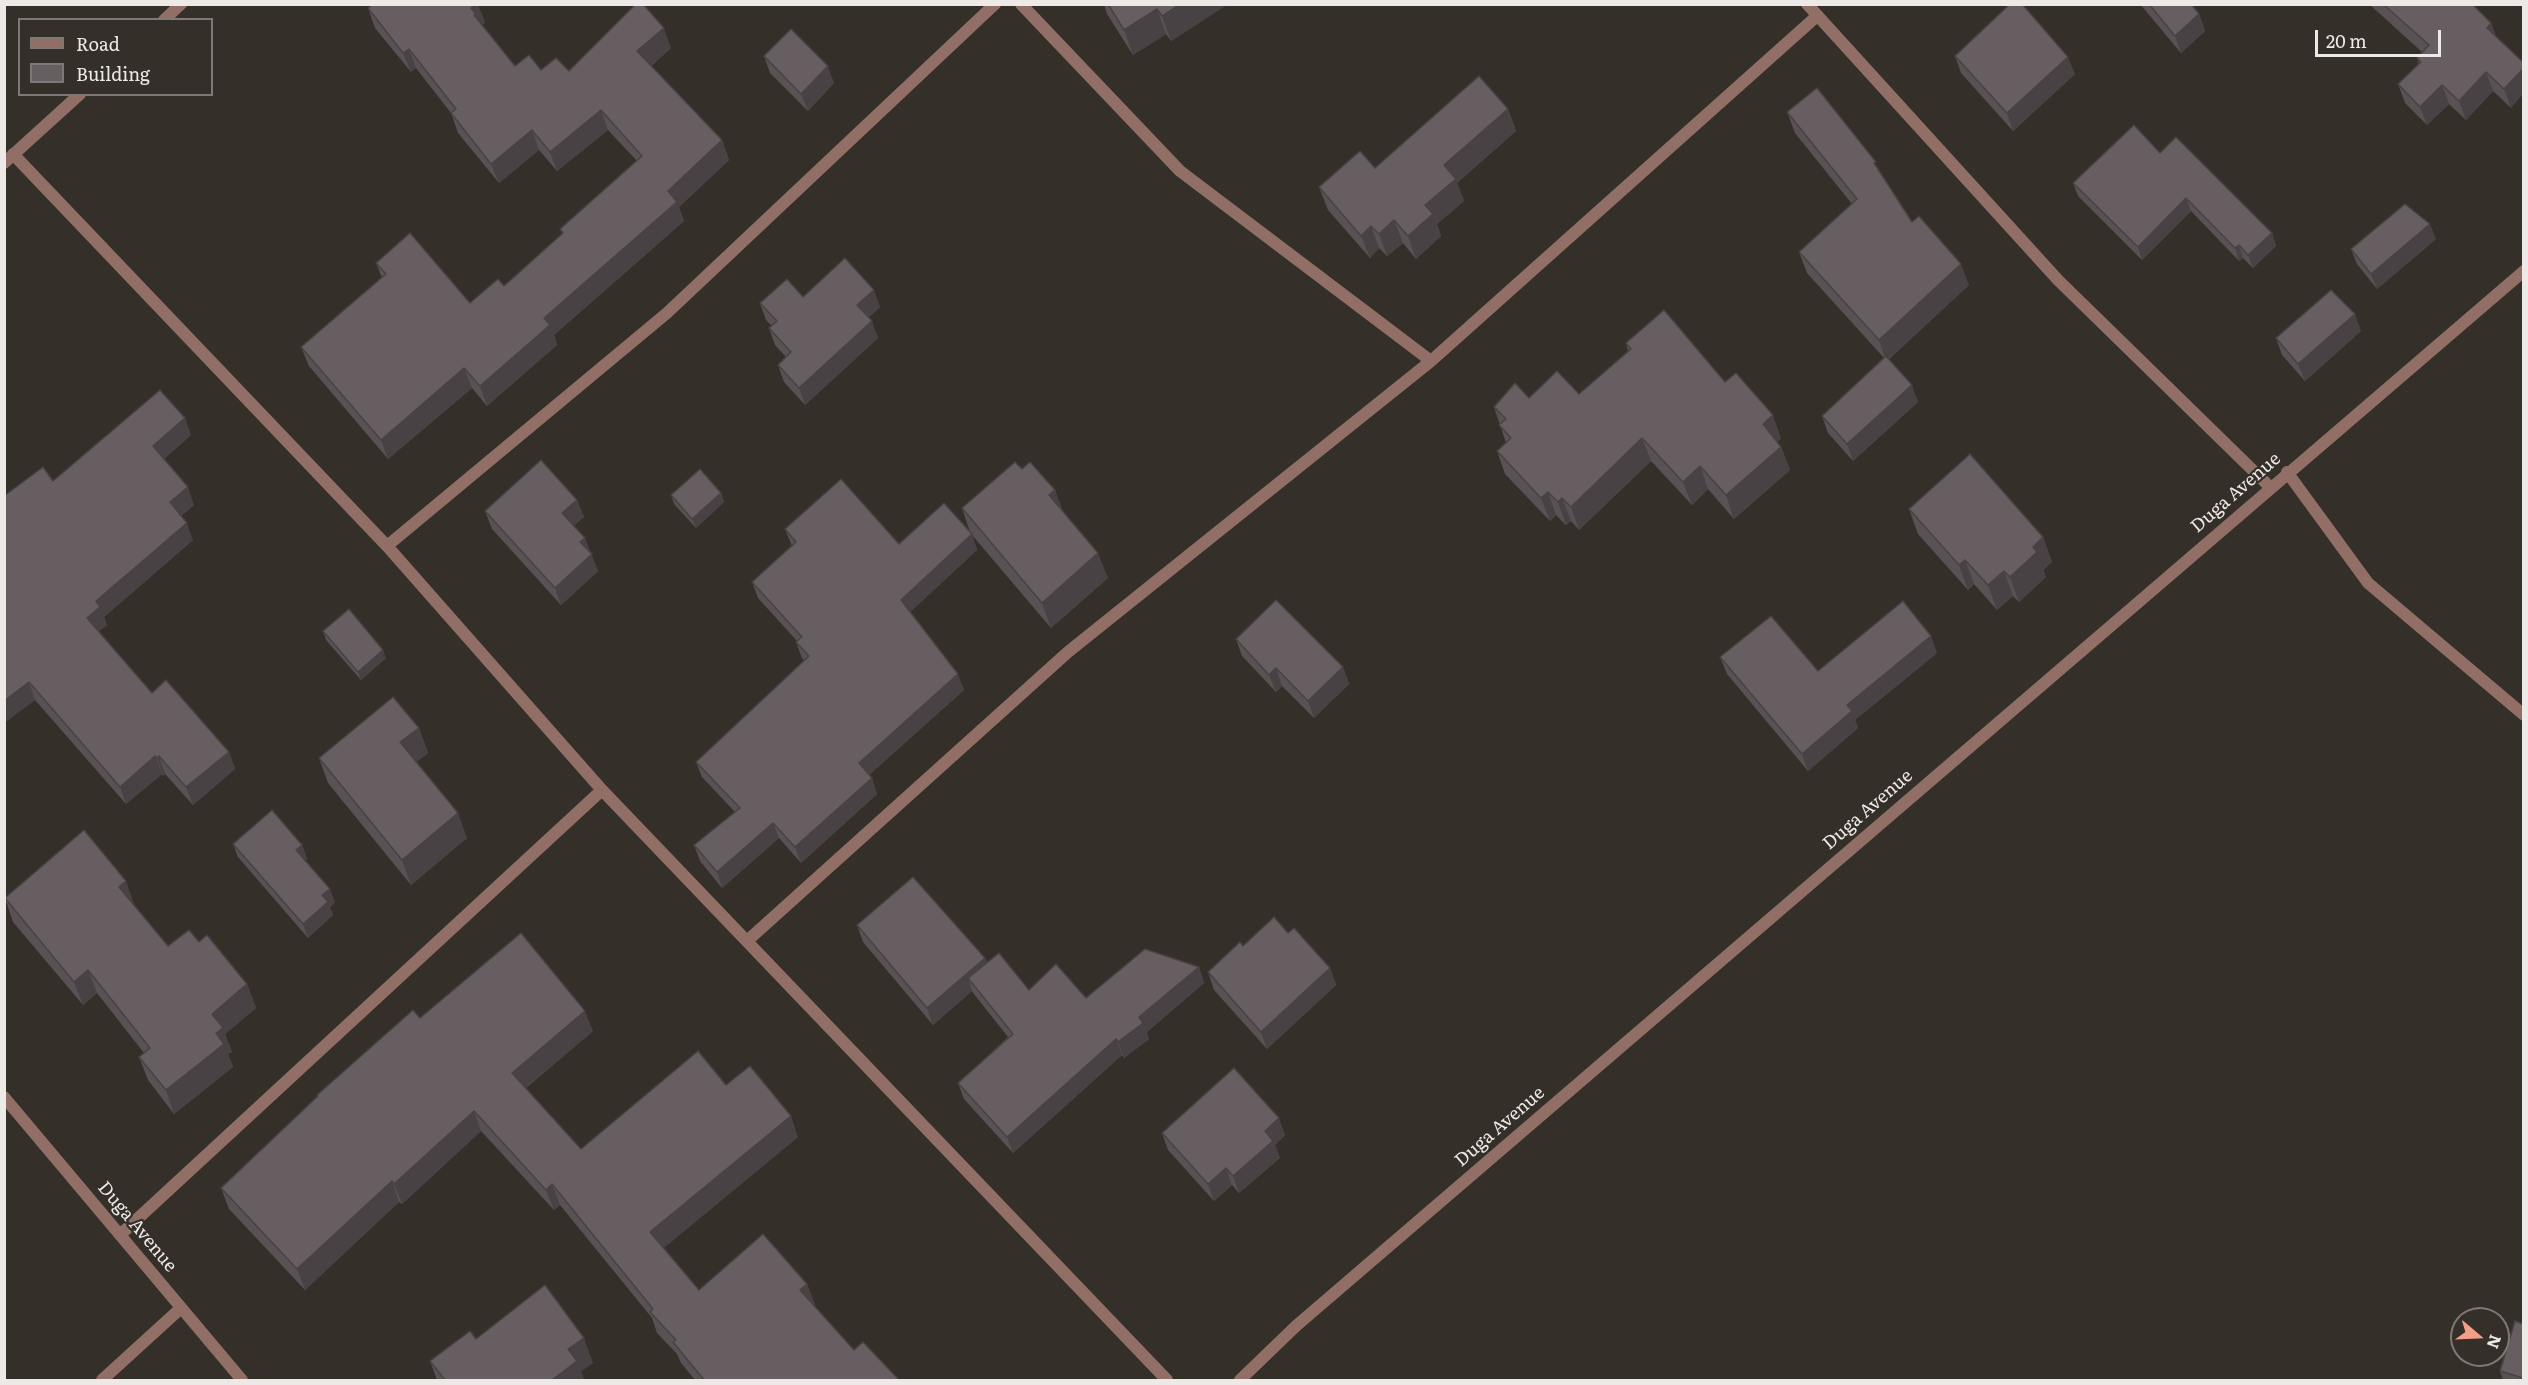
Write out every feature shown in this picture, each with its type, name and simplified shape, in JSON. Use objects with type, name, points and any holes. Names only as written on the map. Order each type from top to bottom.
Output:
[{"type":"street","points":[[166,18],[181,4]]},
{"type":"street","points":[[387,546],[667,313],[995,4]]},
{"type":"street","points":[[1021,4],[1180,171],[1431,361]]},
{"type":"street","points":[[1807,4],[2058,280],[2270,487]]},
{"type":"street","points":[[747,941],[1068,652],[1431,361],[1817,16]]},
{"type":"street","points":[[78,96],[9,159],[387,546],[602,790],[1167,1380]]},
{"type":"street","name":"Duga Avenue","points":[[1240,1380],[1296,1326],[2523,271]]},
{"type":"street","points":[[2287,472],[2368,583],[2523,715]]},
{"type":"street","points":[[120,1234],[602,790]]},
{"type":"street","name":"Duga Avenue","points":[[4,1097],[242,1380]]},
{"type":"street","points":[[102,1380],[181,1308]]},
{"type":"building","points":[[373,4],[475,4],[471,8],[476,14],[474,15],[515,66],[529,55],[541,70],[556,58],[569,71],[636,4],[643,4],[664,28],[637,51],[722,140],[668,191],[677,202],[544,318],[550,325],[480,386],[464,368],[381,440],[301,347],[386,274],[376,263],[410,233],[470,303],[498,279],[504,286],[563,233],[560,229],[642,156],[601,110],[550,152],[532,130],[491,164],[451,113],[456,109],[409,49],[403,53],[368,8]]},
{"type":"building","points":[[1108,4],[1180,4],[1162,16],[1157,9],[1124,30]]},
{"type":"building","points":[[2010,4],[2022,4],[2068,57],[2007,113],[1955,56]]},
{"type":"building","points":[[2149,4],[2191,4],[2199,14],[2175,36]]},
{"type":"building","points":[[2383,4],[2472,4],[2491,23],[2487,28],[2523,62],[2523,69],[2504,89],[2486,72],[2459,101],[2442,85],[2420,107],[2398,84],[2421,62],[2417,58],[2429,45]]},
{"type":"building","points":[[791,29],[828,66],[801,94],[764,56]]},
{"type":"building","points":[[1479,76],[1508,109],[1444,165],[1456,179],[1425,205],[1433,214],[1408,236],[1394,220],[1379,234],[1371,226],[1361,236],[1319,187],[1360,151],[1375,168]]},
{"type":"building","points":[[1817,88],[1876,162],[1874,163],[1912,222],[1919,216],[1961,264],[1879,340],[1799,252],[1857,199],[1787,112]]},
{"type":"building","points":[[2134,125],[2160,153],[2176,137],[2272,233],[2248,255],[2239,245],[2235,248],[2186,198],[2138,247],[2073,183]]},
{"type":"building","points":[[2405,204],[2430,224],[2371,274],[2351,249]]},
{"type":"building","points":[[845,258],[874,290],[857,305],[872,321],[799,388],[778,365],[791,352],[769,328],[777,321],[760,303],[787,279],[803,297]]},
{"type":"building","points":[[2331,290],[2355,314],[2298,364],[2276,338]]},
{"type":"building","points":[[1664,310],[1725,382],[1736,373],[1773,415],[1763,424],[1781,447],[1726,495],[1700,466],[1683,482],[1642,438],[1571,507],[1562,498],[1558,502],[1548,492],[1541,498],[1497,451],[1511,438],[1499,425],[1506,419],[1494,407],[1515,383],[1529,398],[1557,371],[1579,394],[1631,349],[1626,343]]},
{"type":"building","points":[[1886,356],[1912,385],[1847,444],[1822,416]]},
{"type":"building","points":[[160,390],[185,418],[153,446],[188,487],[170,502],[187,523],[96,601],[100,607],[87,618],[152,693],[166,680],[229,752],[186,787],[159,756],[157,758],[155,756],[120,787],[29,682],[4,701],[4,496],[43,467],[53,481]]},
{"type":"building","points":[[1970,454],[2043,537],[2033,547],[2037,552],[2010,577],[2004,571],[1988,585],[1965,560],[1959,565],[1909,509]]},
{"type":"building","points":[[541,460],[577,500],[562,513],[585,538],[580,542],[592,554],[555,588],[485,511]]},
{"type":"building","points":[[1015,462],[1022,469],[1030,462],[1055,490],[1049,495],[1098,553],[1042,603],[962,508]]},
{"type":"building","points":[[700,469],[721,493],[692,519],[671,495]]},
{"type":"building","points":[[841,479],[899,544],[944,503],[972,534],[901,600],[958,674],[859,763],[872,778],[795,847],[773,823],[717,872],[694,845],[740,808],[696,762],[809,656],[796,642],[802,637],[752,582],[796,542],[785,529]]},
{"type":"building","points":[[1276,600],[1343,667],[1308,701],[1276,668],[1269,675],[1236,639]]},
{"type":"building","points":[[1903,601],[1931,636],[1847,705],[1852,711],[1802,754],[1720,657],[1771,616],[1818,671]]},
{"type":"building","points":[[349,609],[383,650],[358,672],[323,631]]},
{"type":"building","points":[[393,697],[419,728],[400,742],[458,813],[402,860],[319,758]]},
{"type":"building","points":[[272,810],[302,845],[296,850],[330,889],[322,895],[328,902],[303,924],[233,844]]},
{"type":"building","points":[[84,830],[126,881],[119,887],[168,946],[189,930],[199,942],[207,935],[247,984],[212,1014],[223,1028],[216,1033],[224,1044],[166,1090],[139,1057],[150,1048],[88,970],[74,982],[5,898]]},
{"type":"building","points":[[913,877],[985,958],[927,1008],[857,925]]},
{"type":"building","points":[[1274,917],[1288,933],[1294,928],[1330,968],[1261,1032],[1208,972],[1240,942],[1243,946]]},
{"type":"building","points":[[521,933],[585,1011],[512,1073],[581,1149],[698,1051],[726,1085],[750,1066],[791,1116],[650,1232],[699,1290],[763,1234],[807,1284],[800,1290],[854,1350],[863,1342],[899,1380],[704,1380],[673,1342],[676,1340],[650,1312],[653,1309],[552,1184],[546,1190],[474,1111],[394,1184],[392,1181],[297,1269],[221,1188],[317,1095],[413,1010],[420,1018]]},
{"type":"building","points":[[1145,949],[1199,967],[1139,1017],[1143,1023],[1118,1042],[1116,1039],[1007,1137],[958,1083],[1013,1034],[968,978],[999,953],[1029,990],[1056,964],[1086,998]]},
{"type":"building","points":[[1234,1068],[1279,1118],[1265,1131],[1273,1141],[1233,1176],[1226,1168],[1208,1184],[1162,1133]]},
{"type":"building","points":[[545,1285],[584,1338],[568,1349],[577,1361],[552,1380],[445,1380],[430,1361],[470,1331],[476,1339]]},
{"type":"building","points":[[2515,1321],[2523,1324],[2523,1378],[2500,1371],[2501,1367],[2510,1367],[2510,1338]]}]
